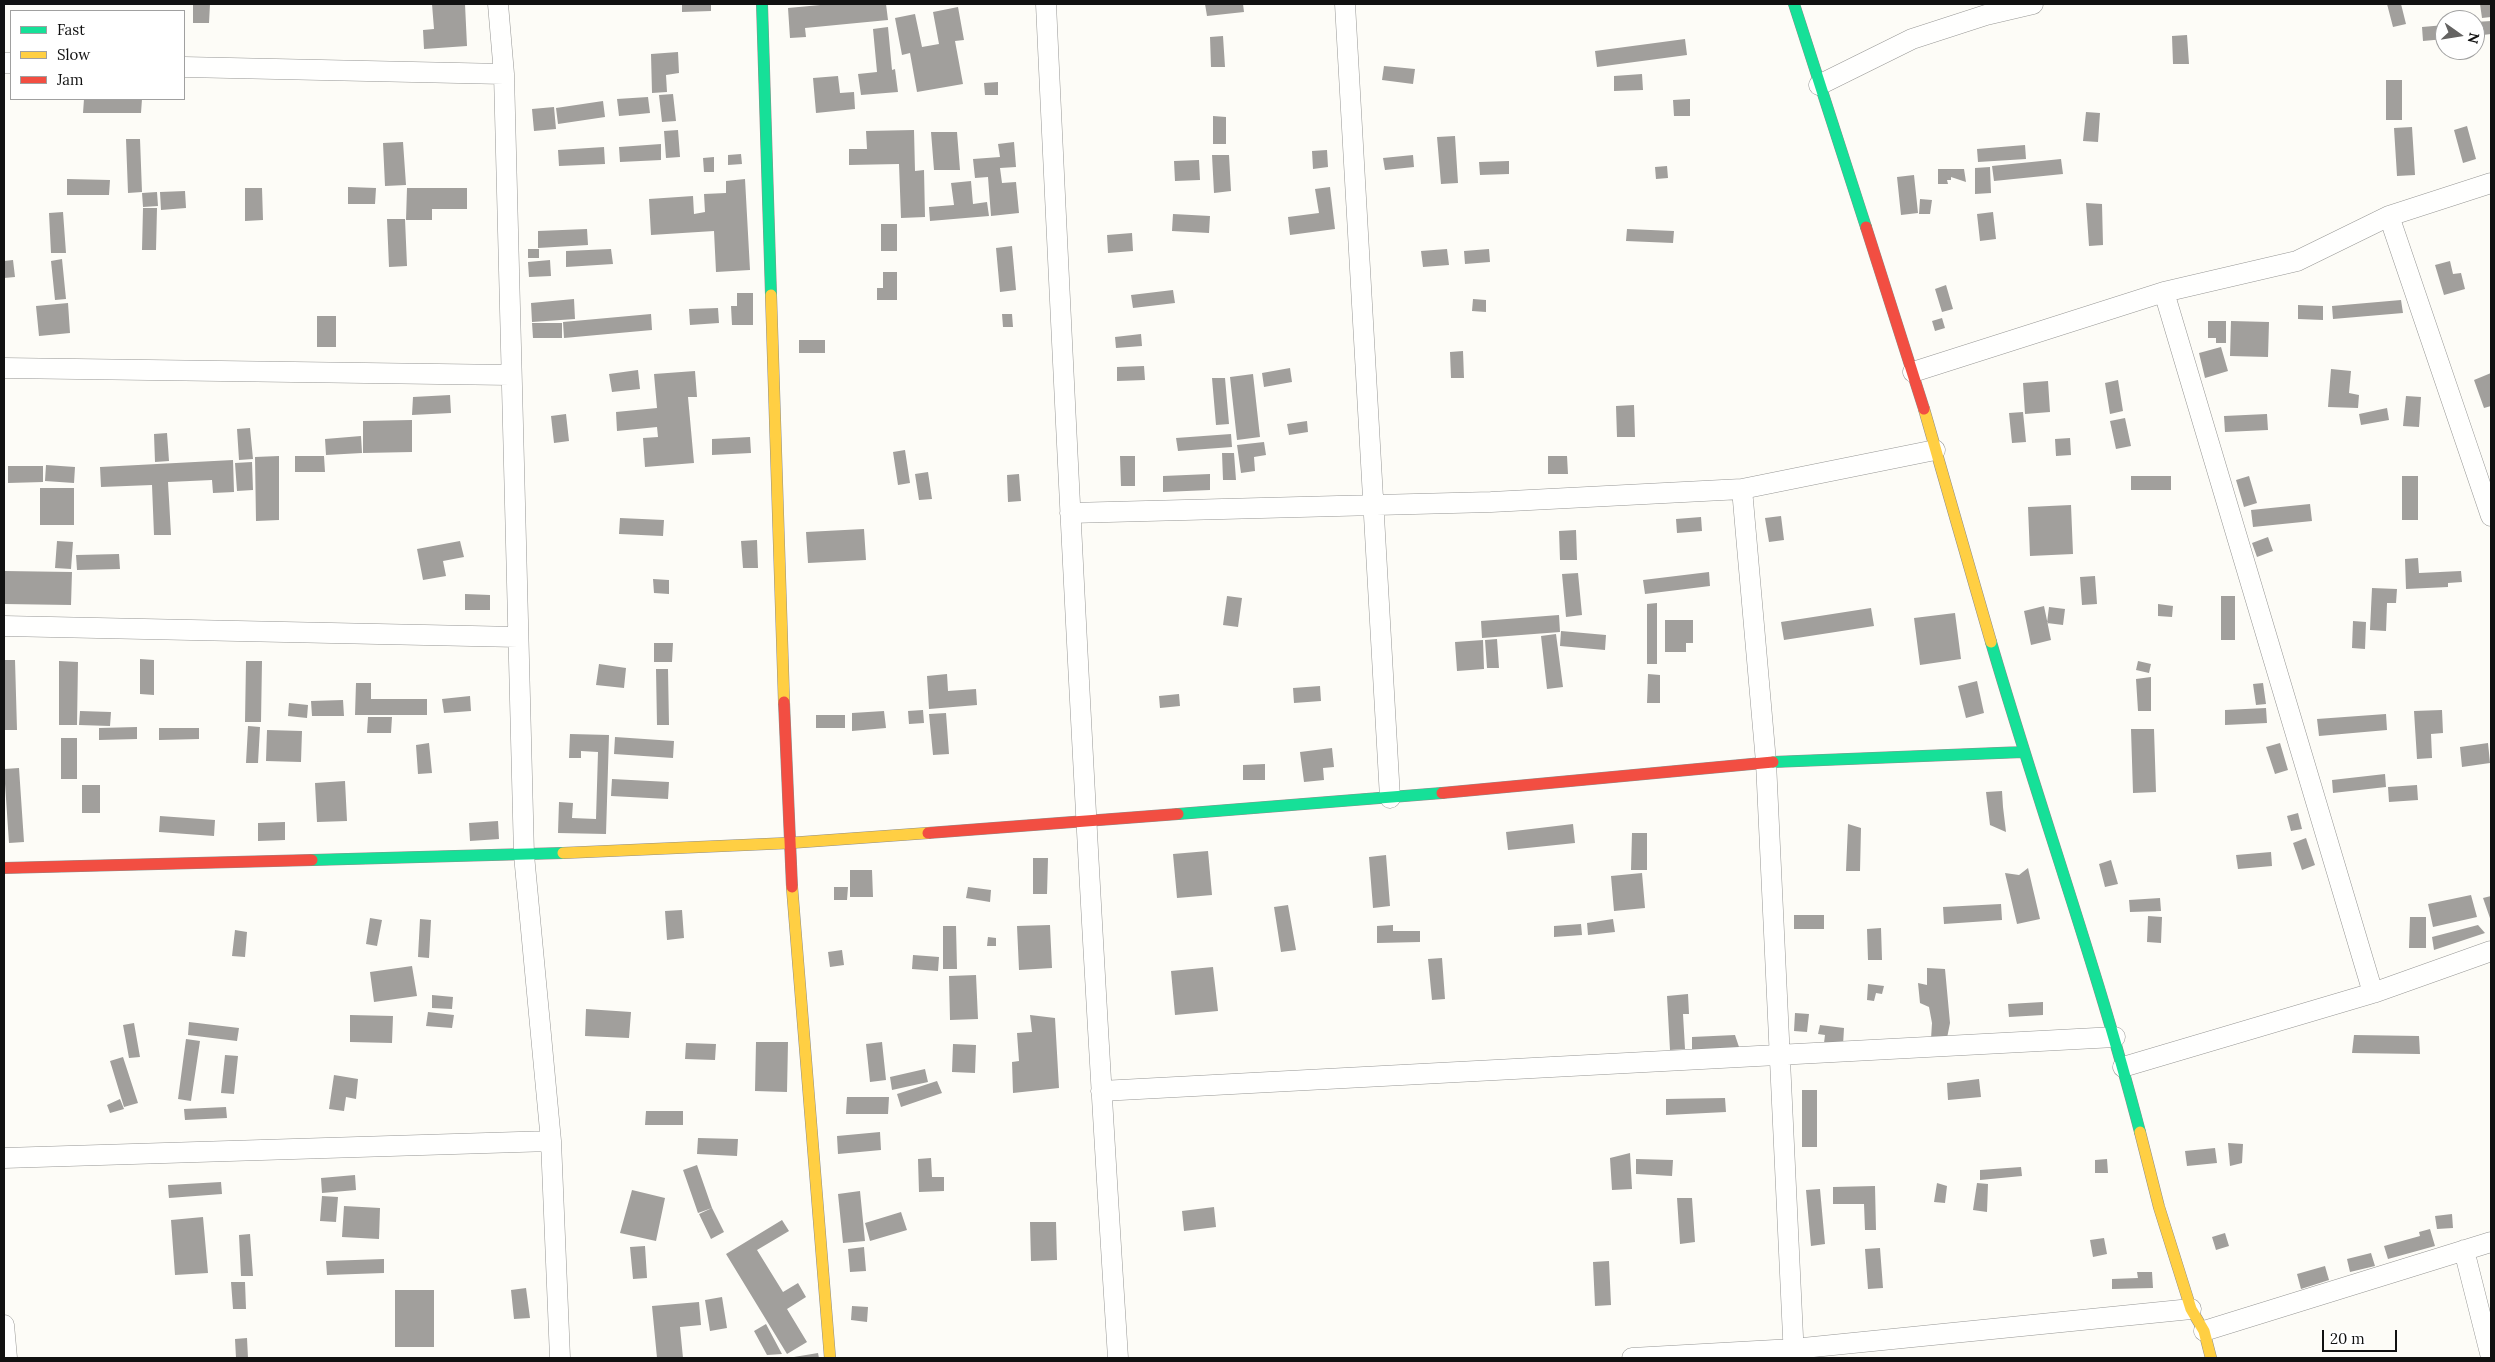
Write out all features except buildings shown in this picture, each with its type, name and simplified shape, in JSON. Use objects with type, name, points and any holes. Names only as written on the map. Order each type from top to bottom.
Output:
[{"type":"street","points":[[498,4],[504,74],[510,375],[524,855],[551,1141],[560,1358]]},
{"type":"street","points":[[762,4],[789,843],[830,1358]]},
{"type":"street","points":[[1046,4],[1086,820],[1118,1358]]},
{"type":"street","points":[[1345,4],[1390,798]]},
{"type":"street","points":[[1794,4],[1913,372],[2023,752],[2115,1037],[2159,1207],[2191,1309],[2204,1331],[2211,1358]]},
{"type":"street","points":[[1819,84],[1912,39],[1986,15],[2033,4]]},
{"type":"street","points":[[185,67],[504,74]]},
{"type":"street","points":[[1913,372],[2164,292],[2298,261],[2389,216],[2491,183]]},
{"type":"street","points":[[2389,216],[2491,516]]},
{"type":"street","points":[[2164,292],[2373,992]]},
{"type":"street","points":[[4,368],[510,375]]},
{"type":"street","points":[[1070,513],[1491,502],[1742,489],[1936,450]]},
{"type":"street","points":[[1742,489],[1766,762],[1793,1354]]},
{"type":"street","points":[[4,626],[518,637]]},
{"type":"street","points":[[4,868],[524,855],[789,843],[1390,798],[1766,762],[2023,752]]},
{"type":"street","points":[[2123,1066],[2373,992],[2491,951]]},
{"type":"street","points":[[1101,1091],[2115,1037]]},
{"type":"street","points":[[4,1158],[551,1141]]},
{"type":"street","points":[[2204,1331],[2491,1242]]},
{"type":"street","points":[[2464,1250],[2491,1357]]},
{"type":"street","points":[[1632,1358],[1793,1354],[2191,1309]]},
{"type":"street","points":[[4,1326],[7,1358]]},
{"type":"traffic: fast","points":[[762,4],[771,295]]},
{"type":"traffic: fast","points":[[1794,4],[1866,227]]},
{"type":"traffic: fast","points":[[1991,642],[2087,948],[2140,1132]]},
{"type":"traffic: fast","points":[[1773,762],[2023,752]]},
{"type":"traffic: fast","points":[[1178,814],[1442,793]]},
{"type":"traffic: fast","points":[[312,860],[563,853]]},
{"type":"traffic: slow","points":[[771,295],[784,702]]},
{"type":"traffic: slow","points":[[1924,409],[1991,642]]},
{"type":"traffic: slow","points":[[563,853],[789,843],[928,833]]},
{"type":"traffic: slow","points":[[792,887],[830,1358]]},
{"type":"traffic: slow","points":[[2140,1132],[2159,1207],[2191,1309],[2204,1331],[2211,1358]]},
{"type":"traffic: jam","points":[[1866,227],[1924,409]]},
{"type":"traffic: jam","points":[[784,702],[792,887]]},
{"type":"traffic: jam","points":[[1442,793],[1773,762]]},
{"type":"traffic: jam","points":[[928,833],[1178,814]]},
{"type":"traffic: jam","points":[[4,868],[312,860]]}]
